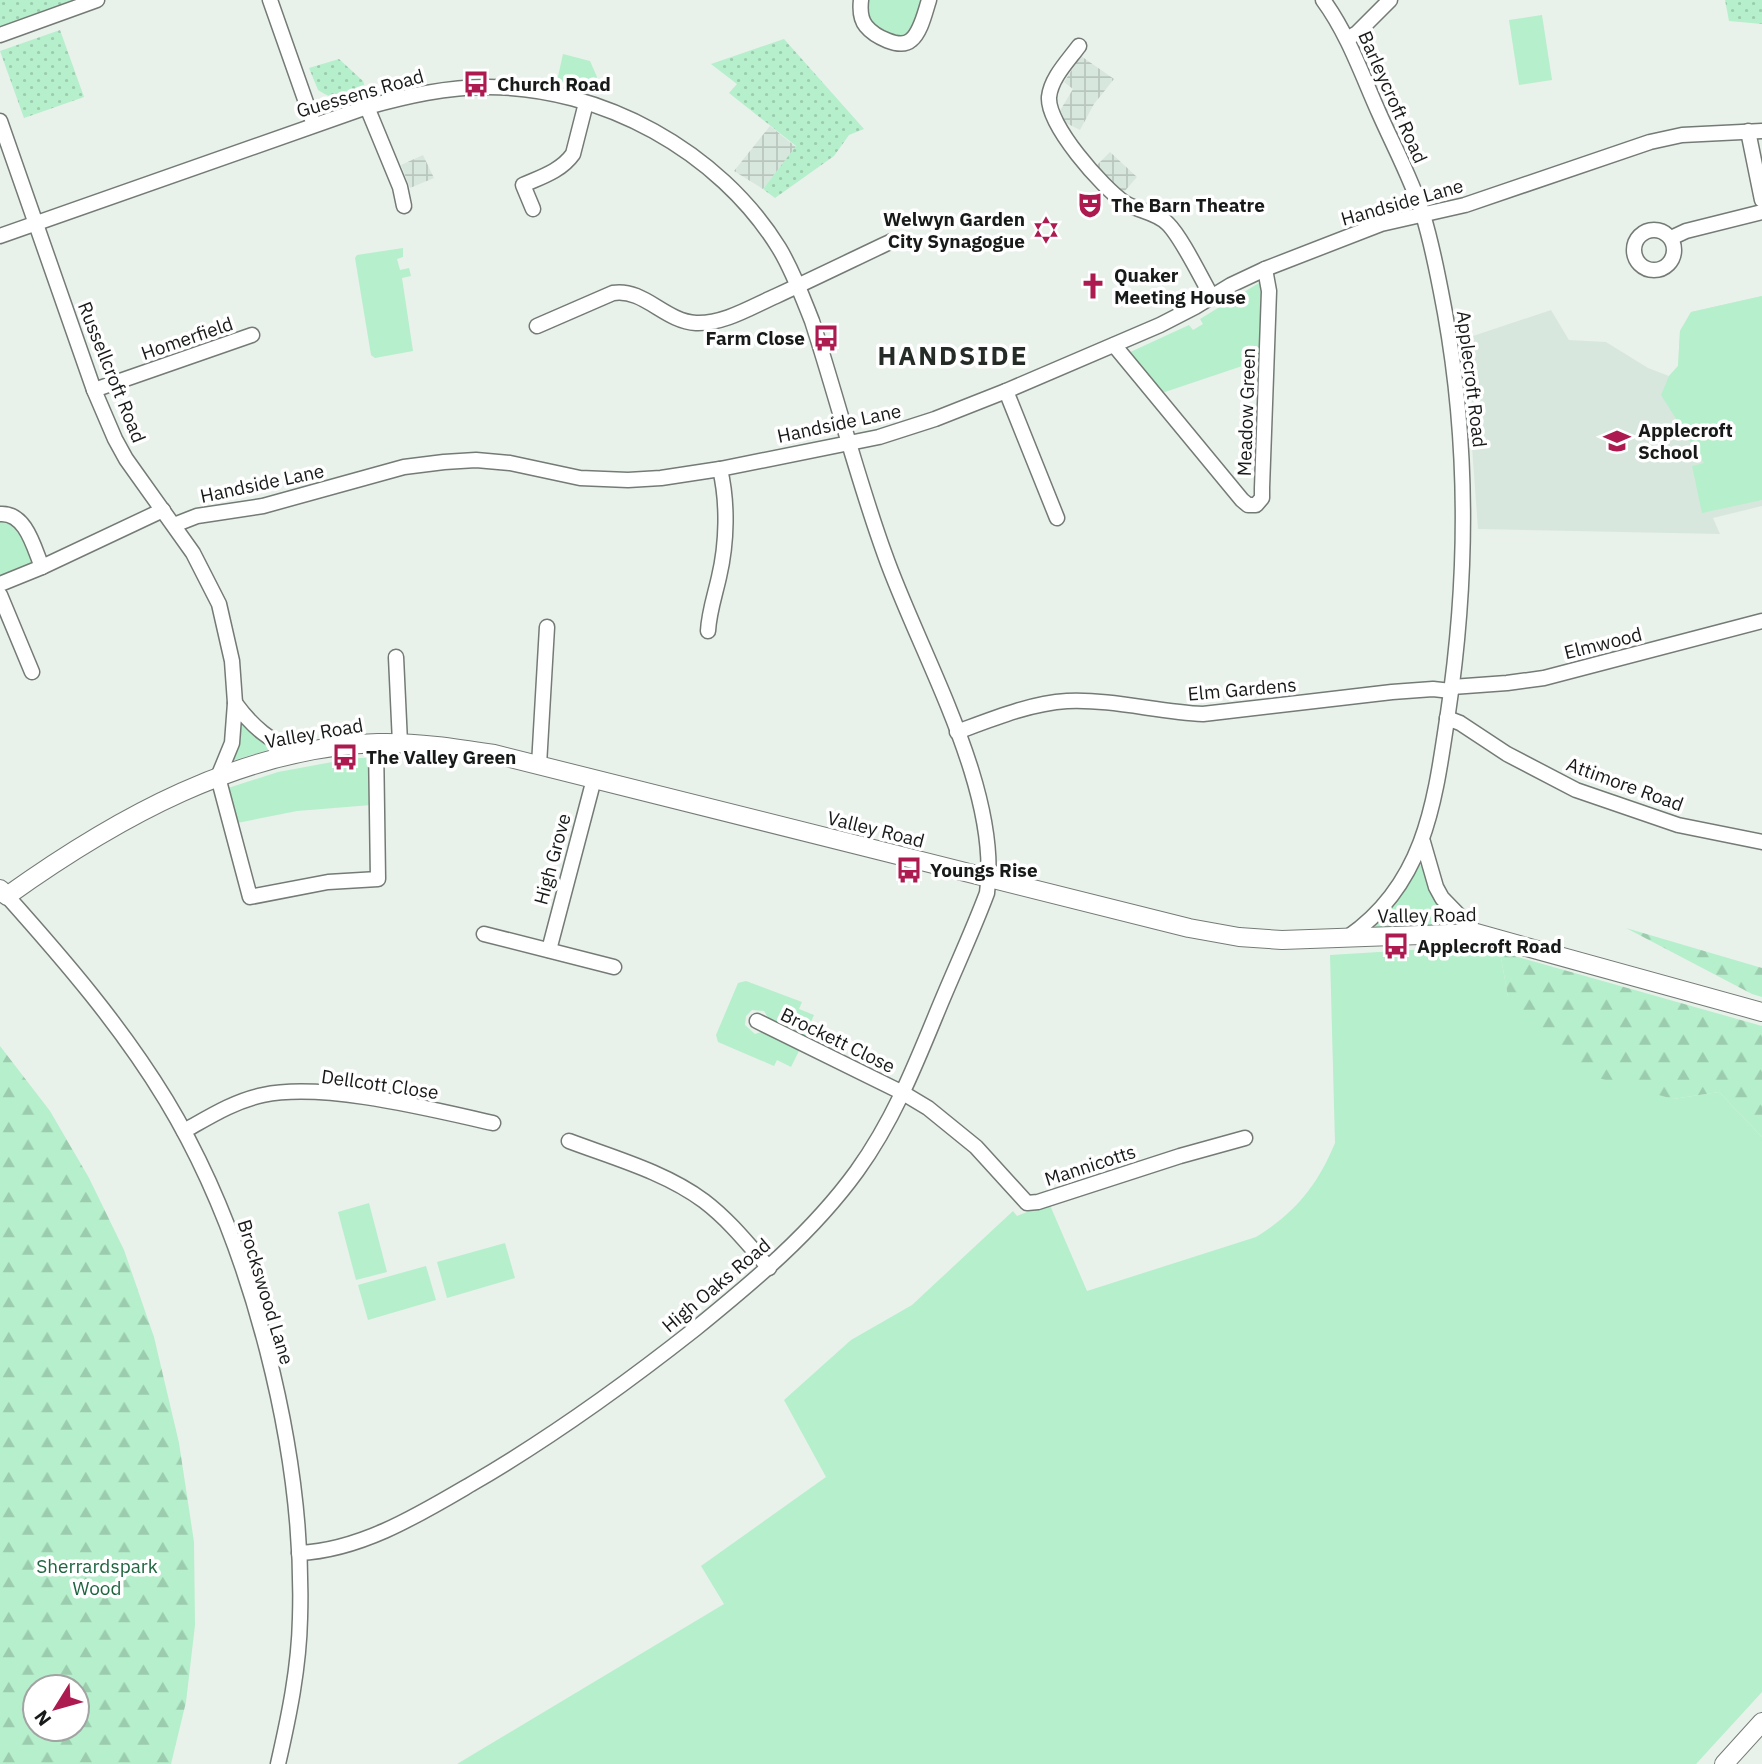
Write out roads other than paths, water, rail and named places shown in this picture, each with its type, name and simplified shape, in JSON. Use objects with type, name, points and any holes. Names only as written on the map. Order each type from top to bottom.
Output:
[{"type":"main road","name":"Valley Road","points":[[4,892],[114,825],[218,777],[297,754],[335,747],[400,743],[458,748],[539,765],[1189,928],[1239,937],[1282,940],[1476,933],[1762,1012]]},
{"type":"main road","points":[[1724,1764],[1762,1722]]},
{"type":"street","points":[[0,35],[97,0]]},
{"type":"street","points":[[270,0],[314,125]]},
{"type":"street","points":[[861,0],[860,12],[867,27],[876,35],[899,44],[911,41],[916,34],[929,0]]},
{"type":"street","name":"Barleycroft Road","points":[[1323,0],[1347,39],[1423,213]]},
{"type":"street","points":[[1347,39],[1357,33],[1390,0]]},
{"type":"street","points":[[1079,46],[1051,88],[1049,104],[1055,122],[1112,191],[1133,207],[1156,216],[1170,226],[1212,297]]},
{"type":"street","name":"Guessens Road","points":[[0,236],[367,107],[421,93],[488,87],[532,89],[615,113],[654,132],[693,156],[715,174],[765,228],[799,286],[850,444]]},
{"type":"street","points":[[533,209],[523,185],[557,170],[573,154],[586,103]]},
{"type":"street","points":[[367,107],[400,187],[404,206]]},
{"type":"street","name":"Russellcroft Road","points":[[0,121],[94,390],[126,459],[174,525],[207,578],[219,604],[232,662],[235,703],[232,743],[218,777]]},
{"type":"street","points":[[1755,131],[1762,200]]},
{"type":"street","name":"Handside Lane","points":[[174,525],[197,516],[263,506],[404,467],[444,462],[476,460],[510,463],[603,481],[661,478],[850,444],[906,429],[1006,391],[1160,325],[1265,269],[1381,224],[1465,205],[1650,142],[1682,135],[1755,131]]},
{"type":"street","points":[[1671,238],[1686,231],[1762,212]]},
{"type":"street","name":"Applecroft Road","points":[[1348,937],[1383,909],[1400,886],[1423,842],[1436,790],[1447,718],[1463,578],[1463,469],[1451,348],[1423,213]]},
{"type":"street","points":[[537,326],[621,291],[643,299],[680,320],[710,322],[726,318],[799,286],[892,240]]},
{"type":"street","name":"Meadow Green","points":[[1114,345],[1242,500],[1248,505],[1256,505],[1262,498],[1264,462],[1269,291],[1265,269]]},
{"type":"street","name":"Homerfield","points":[[94,390],[252,335]]},
{"type":"street","points":[[1006,391],[1056,518]]},
{"type":"street","points":[[850,444],[885,555],[970,765],[989,845],[989,879]]},
{"type":"street","points":[[708,631],[708,618],[723,553],[725,517],[720,469]]},
{"type":"street","points":[[0,584],[163,510]]},
{"type":"street","points":[[0,514],[13,516],[21,523],[42,567]]},
{"type":"street","points":[[0,595],[32,672]]},
{"type":"street","name":"Elmwood","points":[[1451,689],[1544,678],[1762,621]]},
{"type":"street","points":[[539,765],[547,626]]},
{"type":"street","points":[[396,657],[400,743]]},
{"type":"street","name":"Elm Gardens","points":[[957,732],[1025,710],[1065,701],[1093,701],[1173,713],[1203,714],[1392,692],[1451,689]]},
{"type":"street","points":[[235,703],[246,719],[266,737],[297,754]]},
{"type":"street","name":"Attimore Road","points":[[1447,718],[1460,723],[1507,754],[1576,790],[1678,825],[1762,842]]},
{"type":"street","points":[[218,777],[250,897],[328,881],[378,879],[376,743]]},
{"type":"street","name":"High Grove","points":[[549,950],[594,779]]},
{"type":"street","points":[[1423,842],[1436,887],[1442,898],[1476,933]]},
{"type":"street","name":"High Oaks Road","points":[[299,1553],[330,1550],[395,1525],[520,1455],[644,1370],[769,1268],[823,1212],[880,1136],[903,1093],[975,926],[988,893],[989,879]]},
{"type":"street","name":"Brockswood Lane","points":[[4,892],[85,985],[115,1024],[184,1131],[207,1178],[252,1299],[270,1364],[290,1468],[299,1553],[300,1617],[297,1662],[291,1709],[278,1764]]},
{"type":"street","points":[[484,934],[614,967]]},
{"type":"street","name":"Brockett Close","points":[[757,1021],[903,1093]]},
{"type":"street","name":"Dellcott Close","points":[[184,1131],[243,1101],[287,1092],[345,1094],[493,1123]]},
{"type":"street","name":"Mannicotts","points":[[903,1093],[928,1108],[976,1147],[1027,1203],[1038,1202],[1245,1138]]},
{"type":"street","points":[[569,1141],[645,1169],[687,1190],[717,1212],[769,1268]]},
{"type":"place","name":"Church Road","points":[[476,84]]},
{"type":"place","name":"The Barn Theatre","points":[[1090,205]]},
{"type":"place","name":"Welwyn Garden City Synagogue","points":[[1046,230]]},
{"type":"place","name":"Quaker Meeting House","points":[[1093,286]]},
{"type":"place","name":"Farm Close","points":[[826,338]]},
{"type":"place","name":"Applecroft School","points":[[1617,441]]},
{"type":"place","name":"The Valley Green","points":[[345,757]]},
{"type":"place","name":"Youngs Rise","points":[[909,870]]},
{"type":"place","name":"Applecroft Road","points":[[1396,946]]},
{"type":"district","name":"HANDSIDE","points":[[953,356]]},
{"type":"park label","name":"Sherrardspark Wood","points":[[97,1577]]}]
